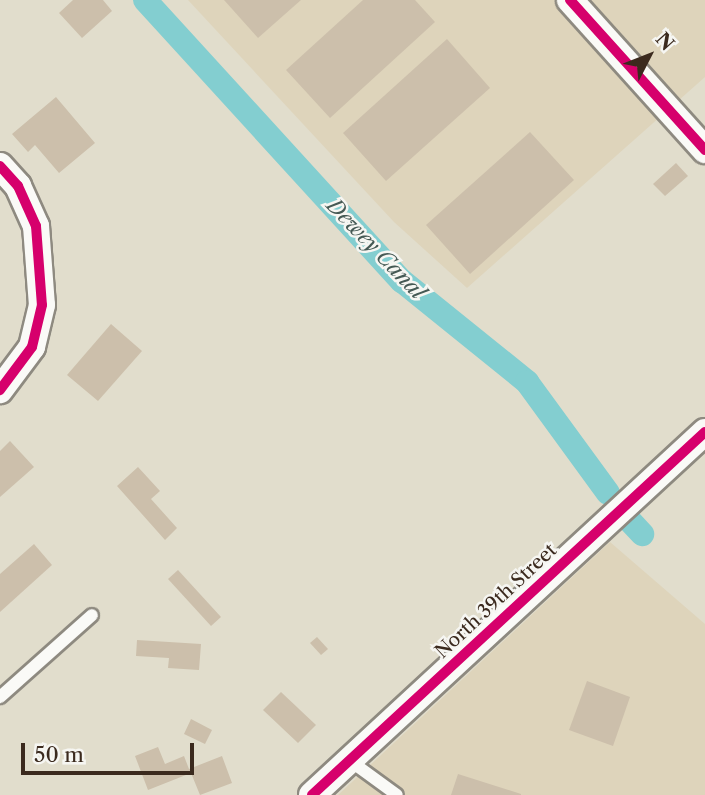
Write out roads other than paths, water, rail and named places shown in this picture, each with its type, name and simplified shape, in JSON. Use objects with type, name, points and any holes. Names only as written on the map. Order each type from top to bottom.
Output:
[{"type":"street","points":[[570,0],[705,150]]},
{"type":"street","points":[[0,166],[36,226],[42,305],[32,347],[0,390]]},
{"type":"street","name":"North 39th Street","points":[[312,795],[705,432]]},
{"type":"lane","points":[[0,697],[92,615]]},
{"type":"lane","points":[[349,760],[397,795]]},
{"type":"waterway","name":"Dewey Canal","points":[[145,0],[402,281],[527,382],[608,493]]},
{"type":"waterway","name":"Dewey Canal","points":[[630,521],[642,534]]}]
